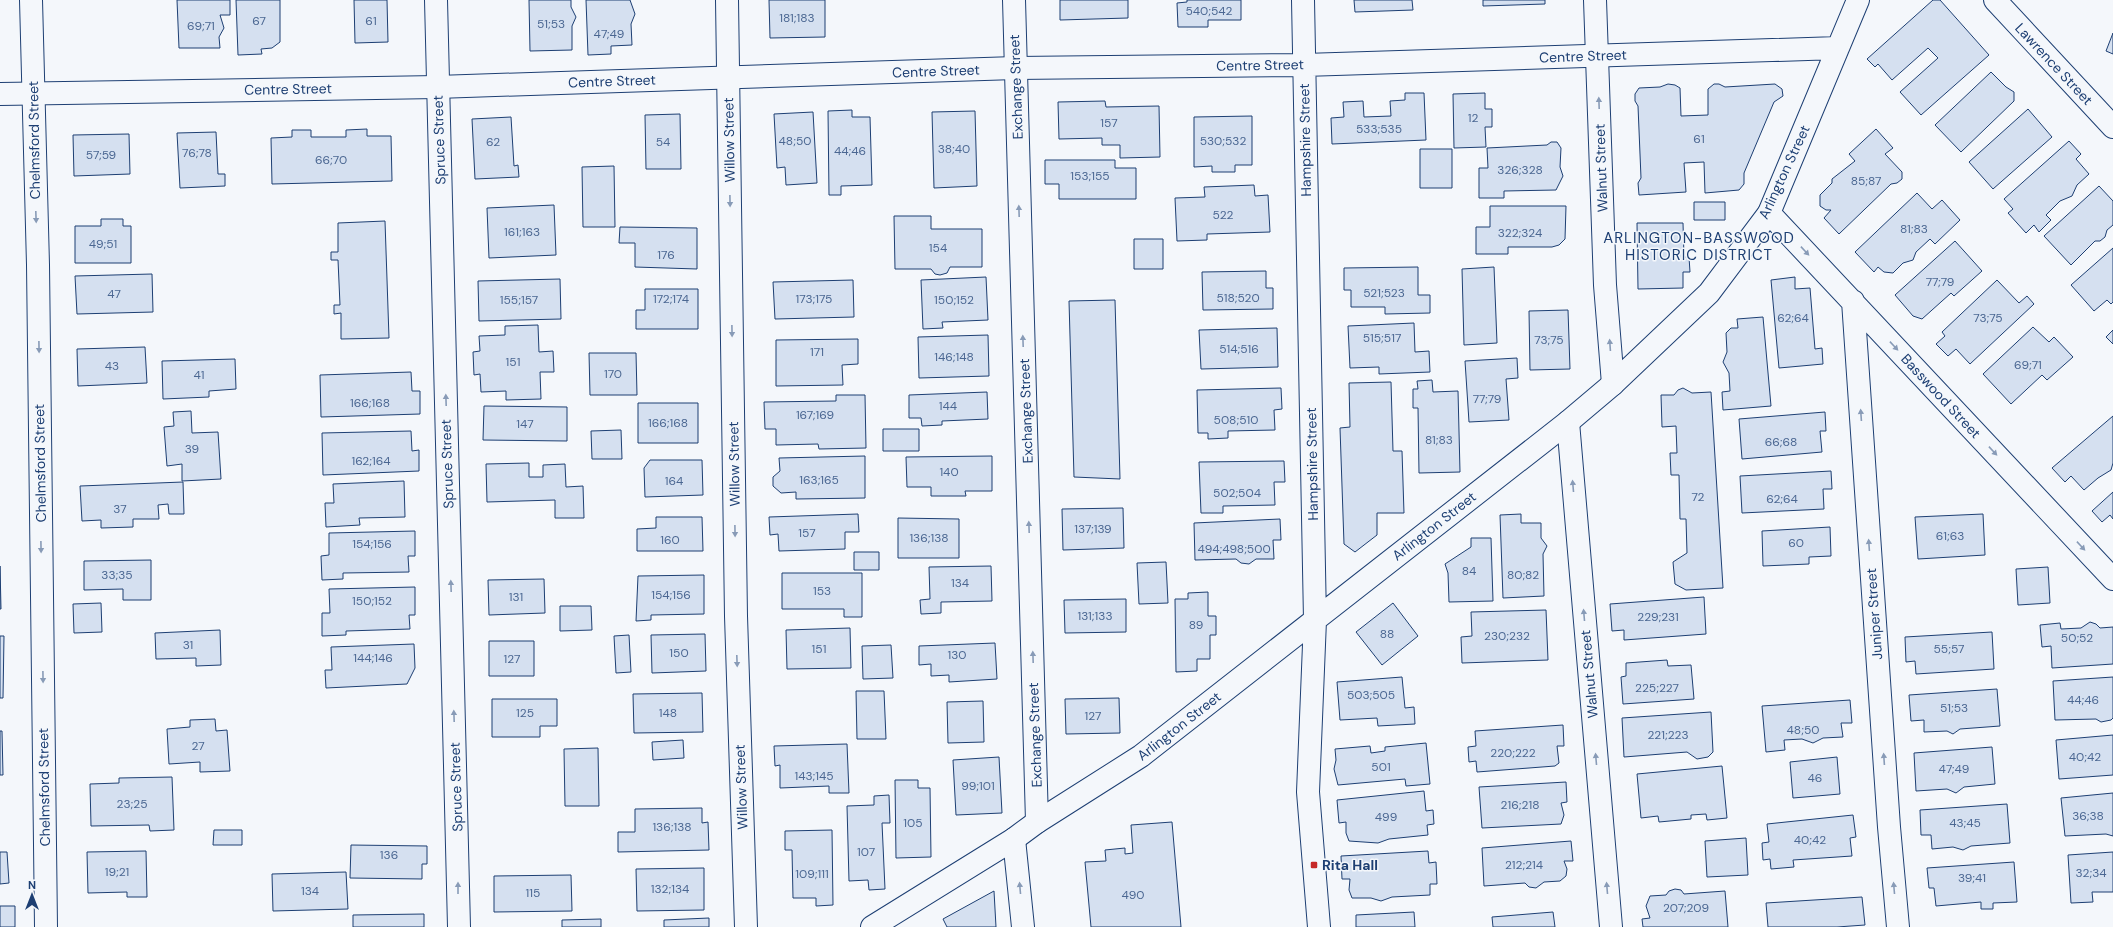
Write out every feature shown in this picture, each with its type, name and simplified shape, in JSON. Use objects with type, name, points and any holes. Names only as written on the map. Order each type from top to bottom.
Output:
[{"type":"street","name":"Chelmsford Street","points":[[31,0],[38,265],[46,927]]},
{"type":"street","name":"Spruce Street","points":[[436,0],[459,927]]},
{"type":"street","name":"Willow Street","points":[[727,0],[736,616],[746,927]]},
{"type":"street","name":"Exchange Street","points":[[1014,0],[1038,822]]},
{"type":"street","name":"Hampshire Street","points":[[1303,0],[1315,620],[1308,792],[1319,927]]},
{"type":"street","name":"Walnut Street","points":[[1596,0],[1605,285],[1613,384]]},
{"type":"street","name":"Arlington Street","points":[[872,927],[1014,839],[1141,756],[1568,422],[1613,384],[1709,293],[1769,212],[1858,0]]},
{"type":"street","name":"Lawrence Street","points":[[1995,0],[2113,127]]},
{"type":"street","name":"Centre Street","points":[[0,94],[437,87],[1015,68],[1304,65],[1838,48]]},
{"type":"street","name":"Basswood Street","points":[[1769,212],[2113,579]]},
{"type":"street","name":"Juniper Street","points":[[1853,301],[1889,827],[1898,927]]},
{"type":"street","name":"Walnut Street","points":[[1568,422],[1611,927]]},
{"type":"street","points":[[1014,839],[1023,927]]},
{"type":"building","points":[[177,0],[230,0],[230,15],[220,15],[224,28],[219,37],[220,48],[179,48]]},
{"type":"building","points":[[236,0],[280,0],[280,42],[272,48],[261,49],[262,54],[238,55]]},
{"type":"building","points":[[354,0],[387,0],[388,42],[355,43]]},
{"type":"building","points":[[529,0],[571,0],[571,7],[576,17],[572,26],[572,50],[530,51]]},
{"type":"building","points":[[586,0],[630,0],[635,14],[631,24],[632,45],[611,46],[611,54],[588,55]]},
{"type":"building","points":[[769,0],[825,0],[825,37],[770,38]]},
{"type":"building","points":[[1060,0],[1128,0],[1128,18],[1060,20]]},
{"type":"building","points":[[1187,0],[1241,0],[1241,20],[1208,20],[1208,27],[1178,27],[1177,3],[1187,2]]},
{"type":"building","points":[[1354,0],[1412,0],[1413,10],[1355,12]]},
{"type":"building","points":[[1483,0],[1545,0],[1545,4],[1483,6]]},
{"type":"building","points":[[1933,0],[1940,0],[1989,55],[1921,115],[1900,92],[1938,58],[1928,48],[1892,80],[1878,64],[1875,67],[1867,59]]},
{"type":"building","points":[[2113,33],[2113,54],[2106,51]]},
{"type":"building","points":[[1991,72],[2006,87],[2014,92],[2014,101],[1961,152],[1935,125]]},
{"type":"building","points":[[1668,84],[1675,85],[1680,88],[1681,116],[1708,115],[1708,89],[1714,84],[1719,84],[1725,87],[1775,84],[1782,89],[1783,96],[1774,102],[1744,173],[1744,184],[1739,190],[1705,193],[1704,162],[1684,163],[1686,192],[1639,195],[1638,183],[1641,178],[1638,106],[1635,101],[1635,94],[1639,88],[1660,87]]},
{"type":"building","points":[[1405,93],[1424,93],[1426,140],[1332,144],[1331,118],[1344,117],[1343,102],[1363,101],[1364,117],[1391,116],[1390,101],[1405,100]]},
{"type":"building","points":[[1485,93],[1485,109],[1492,109],[1492,127],[1485,127],[1486,147],[1454,148],[1453,94]]},
{"type":"building","points":[[1105,101],[1106,107],[1159,106],[1160,157],[1120,158],[1120,145],[1102,145],[1102,138],[1059,139],[1058,102]]},
{"type":"building","points":[[2028,109],[2052,137],[1993,189],[1969,162]]},
{"type":"building","points":[[852,110],[852,117],[870,117],[872,185],[841,186],[841,195],[829,195],[828,111]]},
{"type":"building","points":[[975,111],[977,186],[934,188],[932,112]]},
{"type":"building","points":[[813,112],[817,183],[786,185],[785,167],[777,168],[774,114]]},
{"type":"building","points":[[680,114],[681,169],[646,169],[645,115]]},
{"type":"building","points":[[1252,116],[1252,165],[1235,165],[1235,172],[1212,172],[1212,166],[1194,167],[1194,117]]},
{"type":"building","points":[[511,117],[514,166],[518,165],[519,177],[475,179],[472,119]]},
{"type":"building","points":[[367,129],[367,136],[391,136],[392,181],[272,184],[271,138],[292,137],[292,130],[311,130],[311,137],[346,137],[346,130]]},
{"type":"building","points":[[1876,129],[1893,148],[1885,154],[1902,172],[1902,179],[1897,183],[1891,184],[1839,234],[1824,218],[1831,210],[1826,210],[1820,206],[1820,195],[1832,183],[1832,179],[1855,161],[1849,154]]},
{"type":"building","points":[[216,132],[218,174],[225,174],[225,186],[180,188],[177,133]]},
{"type":"building","points":[[129,134],[130,174],[74,176],[73,135]]},
{"type":"building","points":[[2069,141],[2081,154],[2076,159],[2089,174],[2077,185],[2072,196],[2060,201],[2046,215],[2051,220],[2039,232],[2034,225],[2026,233],[2008,213],[2013,209],[2004,199]]},
{"type":"building","points":[[1551,142],[1557,142],[1561,148],[1560,167],[1563,176],[1556,190],[1504,191],[1504,198],[1479,198],[1479,168],[1488,168],[1487,148],[1547,145]]},
{"type":"building","points":[[1420,149],[1452,149],[1452,188],[1420,188]]},
{"type":"building","points":[[1045,160],[1115,160],[1115,168],[1136,168],[1136,199],[1059,199],[1059,184],[1045,184]]},
{"type":"building","points":[[614,166],[615,227],[583,227],[582,167]]},
{"type":"building","points":[[1254,185],[1255,196],[1268,195],[1270,232],[1207,234],[1207,240],[1177,241],[1175,198],[1205,197],[1204,187]]},
{"type":"building","points":[[2099,186],[2113,201],[2113,225],[2107,230],[2105,237],[2100,241],[2095,241],[2071,265],[2044,236]]},
{"type":"building","points":[[1917,193],[1932,209],[1942,200],[1960,220],[1935,244],[1930,239],[1916,252],[1913,260],[1903,263],[1893,273],[1884,272],[1878,267],[1874,272],[1855,252]]},
{"type":"building","points":[[1694,202],[1725,202],[1725,220],[1694,220]]},
{"type":"building","points":[[554,205],[556,255],[489,258],[487,208]]},
{"type":"building","points":[[1490,206],[1566,206],[1565,239],[1559,245],[1552,247],[1508,247],[1508,254],[1476,254],[1476,227],[1490,227]]},
{"type":"building","points":[[894,216],[931,216],[931,229],[982,229],[982,267],[950,267],[947,273],[940,275],[935,274],[931,269],[895,269]]},
{"type":"building","points":[[101,219],[123,219],[123,226],[131,226],[131,263],[75,263],[75,226],[101,226]]},
{"type":"building","points":[[385,221],[389,338],[341,339],[341,313],[334,314],[334,305],[340,305],[338,260],[331,260],[331,252],[338,252],[338,223]]},
{"type":"building","points":[[1637,223],[1683,223],[1684,257],[1689,257],[1690,272],[1683,272],[1683,288],[1638,289]]},
{"type":"building","points":[[620,227],[697,228],[697,269],[635,267],[635,243],[619,243]]},
{"type":"building","points":[[1134,239],[1163,239],[1163,269],[1134,269]]},
{"type":"building","points":[[1955,241],[1982,271],[1954,296],[1951,293],[1922,319],[1913,316],[1895,295]]},
{"type":"building","points":[[2113,248],[2113,302],[2111,304],[2107,300],[2094,311],[2071,285]]},
{"type":"building","points":[[1418,267],[1418,295],[1430,295],[1430,313],[1385,314],[1385,307],[1351,307],[1351,290],[1344,290],[1344,268]]},
{"type":"building","points":[[1494,267],[1497,343],[1464,345],[1462,269]]},
{"type":"building","points":[[1266,271],[1266,288],[1273,288],[1273,309],[1203,310],[1202,272]]},
{"type":"building","points":[[152,274],[153,312],[77,314],[75,276]]},
{"type":"building","points":[[986,277],[988,320],[942,322],[943,328],[923,329],[921,280]]},
{"type":"building","points":[[1795,277],[1795,289],[1810,288],[1815,349],[1822,348],[1823,364],[1779,368],[1771,280]]},
{"type":"building","points":[[560,279],[561,319],[479,321],[478,281]]},
{"type":"building","points":[[853,280],[854,317],[775,319],[773,282]]},
{"type":"building","points":[[1997,280],[2019,303],[2027,296],[2034,304],[1970,364],[1956,349],[1948,356],[1936,344],[1945,336],[1942,332]]},
{"type":"building","points":[[645,289],[698,289],[698,329],[636,329],[636,310],[645,310]]},
{"type":"building","points":[[1115,300],[1120,479],[1074,477],[1069,301]]},
{"type":"building","points":[[1568,310],[1570,369],[1530,370],[1529,311]]},
{"type":"building","points":[[1763,317],[1771,406],[1723,410],[1722,392],[1730,391],[1729,373],[1723,362],[1727,352],[1726,333],[1731,328],[1738,328],[1737,319]]},
{"type":"building","points":[[1414,323],[1415,352],[1429,351],[1430,372],[1379,374],[1379,367],[1350,368],[1348,326]]},
{"type":"building","points":[[538,325],[539,352],[553,351],[554,372],[540,372],[541,399],[506,400],[506,391],[481,392],[480,374],[474,375],[473,352],[480,351],[479,336],[505,335],[505,326]]},
{"type":"building","points":[[2033,327],[2049,342],[2054,337],[2073,357],[2047,380],[2042,375],[2011,404],[1983,374]]},
{"type":"building","points":[[1277,328],[1278,367],[1201,369],[1199,330]]},
{"type":"building","points":[[2113,330],[2113,344],[2106,337]]},
{"type":"building","points":[[988,335],[989,376],[919,378],[918,337]]},
{"type":"building","points":[[858,339],[858,364],[842,365],[843,385],[776,386],[776,340]]},
{"type":"building","points":[[145,347],[147,383],[78,386],[77,349]]},
{"type":"building","points":[[589,353],[636,353],[637,395],[590,395]]},
{"type":"building","points":[[1517,358],[1518,378],[1506,379],[1509,420],[1469,422],[1465,361]]},
{"type":"building","points":[[235,359],[236,389],[209,391],[209,397],[163,399],[162,361]]},
{"type":"building","points":[[411,372],[412,391],[420,391],[420,414],[321,417],[320,375]]},
{"type":"building","points":[[1432,380],[1433,392],[1458,391],[1460,472],[1419,473],[1418,408],[1413,408],[1413,389],[1418,389],[1417,381]]},
{"type":"building","points":[[1391,382],[1393,451],[1402,451],[1404,513],[1377,513],[1377,535],[1355,552],[1344,544],[1340,428],[1350,427],[1349,383]]},
{"type":"building","points":[[1281,388],[1282,409],[1274,410],[1275,430],[1228,431],[1228,438],[1208,439],[1208,433],[1198,433],[1197,390]]},
{"type":"building","points":[[1683,388],[1692,393],[1711,392],[1723,588],[1686,590],[1675,584],[1673,562],[1687,553],[1686,519],[1680,519],[1679,475],[1671,475],[1670,453],[1677,453],[1676,426],[1662,427],[1661,395],[1674,395],[1678,390]]},
{"type":"building","points":[[987,392],[988,419],[942,421],[942,425],[922,426],[921,418],[909,418],[909,395]]},
{"type":"building","points":[[836,395],[865,395],[866,448],[819,449],[818,444],[776,445],[776,429],[765,429],[764,402],[836,401]]},
{"type":"building","points":[[638,403],[698,403],[698,443],[638,443]]},
{"type":"building","points":[[484,406],[567,407],[567,441],[483,440]]},
{"type":"building","points":[[191,411],[192,433],[218,432],[221,479],[182,481],[182,464],[167,466],[164,427],[174,426],[173,412]]},
{"type":"building","points":[[1825,412],[1826,431],[1820,431],[1822,452],[1742,459],[1739,419]]},
{"type":"building","points":[[2113,416],[2113,463],[2111,470],[2098,478],[2084,490],[2071,476],[2065,482],[2052,468]]},
{"type":"building","points":[[883,429],[919,429],[919,451],[883,451]]},
{"type":"building","points":[[621,430],[622,459],[592,459],[591,431]]},
{"type":"building","points":[[411,431],[412,451],[419,450],[419,471],[323,475],[322,433]]},
{"type":"building","points":[[865,456],[865,498],[796,499],[796,492],[781,493],[773,486],[773,477],[780,471],[779,458]]},
{"type":"building","points":[[992,456],[992,491],[965,491],[966,496],[931,496],[931,487],[907,487],[906,457]]},
{"type":"building","points":[[650,460],[702,460],[703,495],[645,497],[644,468]]},
{"type":"building","points":[[1284,461],[1285,482],[1274,482],[1275,505],[1223,506],[1223,513],[1201,513],[1199,462]]},
{"type":"building","points":[[529,463],[529,477],[543,477],[543,465],[565,464],[566,487],[583,486],[584,518],[555,518],[555,500],[487,502],[486,464]]},
{"type":"building","points":[[1831,471],[1832,489],[1823,489],[1824,509],[1742,513],[1740,476]]},
{"type":"building","points":[[404,481],[405,517],[359,518],[360,525],[326,527],[325,503],[334,503],[333,484]]},
{"type":"building","points":[[183,482],[184,514],[169,514],[168,504],[158,505],[159,519],[133,519],[133,527],[101,528],[101,520],[82,521],[80,486]]},
{"type":"building","points":[[2113,492],[2113,519],[2110,515],[2102,522],[2092,511]]},
{"type":"building","points":[[1123,508],[1124,548],[1063,550],[1062,509]]},
{"type":"building","points":[[858,514],[859,532],[845,532],[845,549],[779,551],[778,534],[770,535],[769,517]]},
{"type":"building","points":[[1521,514],[1521,523],[1541,523],[1541,538],[1547,546],[1543,554],[1544,596],[1503,598],[1500,515]]},
{"type":"building","points":[[1983,514],[1985,555],[1918,559],[1915,517]]},
{"type":"building","points":[[656,517],[702,517],[703,551],[637,551],[637,529],[656,528]]},
{"type":"building","points":[[898,518],[959,519],[959,558],[898,558]]},
{"type":"building","points":[[1280,519],[1281,540],[1273,540],[1274,559],[1256,559],[1249,564],[1241,563],[1236,559],[1195,560],[1194,523]]},
{"type":"building","points":[[1830,527],[1831,556],[1809,557],[1809,564],[1763,566],[1762,531]]},
{"type":"building","points":[[415,531],[415,556],[408,556],[409,572],[343,573],[343,579],[322,580],[321,556],[329,555],[329,533]]},
{"type":"building","points":[[1471,538],[1491,538],[1493,601],[1449,602],[1448,573],[1445,564],[1471,547]]},
{"type":"building","points":[[854,552],[879,552],[879,570],[854,570]]},
{"type":"building","points":[[151,560],[151,600],[123,600],[123,589],[84,590],[84,561]]},
{"type":"building","points":[[1166,562],[1168,603],[1139,604],[1137,563]]},
{"type":"building","points":[[0,566],[1,609],[0,609]]},
{"type":"building","points":[[991,566],[992,601],[941,602],[941,613],[921,614],[920,600],[930,599],[929,567]]},
{"type":"building","points":[[2048,567],[2050,603],[2018,605],[2016,569]]},
{"type":"building","points":[[782,573],[862,573],[862,617],[844,617],[844,609],[782,609]]},
{"type":"building","points":[[704,575],[704,614],[651,615],[651,620],[636,621],[638,576]]},
{"type":"building","points":[[544,579],[545,613],[489,615],[488,580]]},
{"type":"building","points":[[415,587],[415,615],[409,615],[410,629],[346,631],[346,635],[322,636],[322,613],[330,613],[329,589]]},
{"type":"building","points":[[1208,592],[1208,616],[1216,616],[1216,635],[1210,635],[1210,659],[1197,659],[1197,671],[1176,672],[1175,599],[1188,599],[1188,593]]},
{"type":"building","points":[[1704,597],[1706,634],[1624,640],[1624,630],[1612,631],[1610,604]]},
{"type":"building","points":[[1126,599],[1126,632],[1065,633],[1064,600]]},
{"type":"building","points":[[101,603],[102,632],[74,633],[73,604]]},
{"type":"building","points":[[1393,603],[1418,636],[1382,665],[1356,632]]},
{"type":"building","points":[[560,606],[591,606],[592,630],[560,631]]},
{"type":"building","points":[[1546,610],[1548,660],[1462,663],[1461,637],[1472,636],[1471,612]]},
{"type":"building","points":[[2090,622],[2096,624],[2100,628],[2113,627],[2113,664],[2052,668],[2051,646],[2042,647],[2040,625],[2060,623],[2061,629],[2081,628]]},
{"type":"building","points":[[850,628],[851,668],[787,669],[786,630]]},
{"type":"building","points":[[220,630],[221,665],[196,666],[196,658],[156,659],[155,633]]},
{"type":"building","points":[[1992,632],[1994,669],[1916,674],[1915,661],[1906,662],[1905,637]]},
{"type":"building","points":[[705,634],[706,671],[652,673],[651,635]]},
{"type":"building","points":[[629,635],[631,672],[616,673],[614,636]]},
{"type":"building","points":[[0,636],[4,636],[3,698],[0,698]]},
{"type":"building","points":[[489,641],[534,641],[534,676],[489,676]]},
{"type":"building","points":[[995,643],[997,679],[949,682],[949,675],[931,676],[931,664],[919,665],[919,646]]},
{"type":"building","points":[[414,644],[415,668],[407,684],[326,688],[325,670],[332,670],[331,647]]},
{"type":"building","points":[[891,645],[893,678],[863,679],[862,646]]},
{"type":"building","points":[[1667,660],[1668,666],[1691,665],[1694,699],[1623,704],[1621,677],[1626,676],[1626,663]]},
{"type":"building","points":[[1402,677],[1405,708],[1414,707],[1415,724],[1378,726],[1377,718],[1340,720],[1337,682]]},
{"type":"building","points":[[2113,677],[2113,718],[2111,720],[2101,722],[2096,719],[2055,720],[2053,681]]},
{"type":"building","points":[[1997,689],[2000,726],[1960,729],[1953,734],[1947,731],[1924,732],[1924,720],[1911,721],[1909,695]]},
{"type":"building","points":[[856,691],[884,691],[886,739],[857,739]]},
{"type":"building","points":[[702,693],[703,732],[634,733],[633,694]]},
{"type":"building","points":[[1119,698],[1120,733],[1066,734],[1065,699]]},
{"type":"building","points":[[492,699],[557,699],[557,726],[540,726],[540,737],[492,737]]},
{"type":"building","points":[[1850,700],[1852,723],[1841,723],[1843,737],[1823,738],[1813,743],[1802,739],[1784,740],[1785,750],[1766,752],[1762,706]]},
{"type":"building","points":[[983,701],[984,742],[948,743],[947,702]]},
{"type":"building","points":[[1711,712],[1713,752],[1708,757],[1697,759],[1687,752],[1624,757],[1622,718]]},
{"type":"building","points":[[215,719],[216,731],[227,730],[230,771],[200,772],[200,762],[169,764],[167,729],[190,727],[190,720]]},
{"type":"building","points":[[1563,725],[1564,746],[1557,746],[1559,763],[1555,766],[1477,772],[1476,761],[1469,762],[1468,747],[1476,746],[1475,731]]},
{"type":"building","points":[[0,731],[2,731],[3,775],[0,775]]},
{"type":"building","points":[[2113,735],[2113,775],[2059,779],[2056,740]]},
{"type":"building","points":[[683,740],[684,758],[653,760],[652,742]]},
{"type":"building","points":[[1426,743],[1430,784],[1406,786],[1405,779],[1338,785],[1334,769],[1336,760],[1335,749],[1370,746],[1371,753],[1385,751],[1385,747]]},
{"type":"building","points":[[847,744],[849,793],[829,793],[829,786],[780,788],[780,765],[775,766],[774,746]]},
{"type":"building","points":[[1992,747],[1995,784],[1964,787],[1956,793],[1947,789],[1916,791],[1914,753]]},
{"type":"building","points":[[598,748],[599,806],[565,806],[564,749]]},
{"type":"building","points":[[999,757],[1002,813],[956,815],[953,760]]},
{"type":"building","points":[[1837,757],[1840,794],[1793,798],[1790,762]]},
{"type":"building","points":[[1722,766],[1727,818],[1707,820],[1706,814],[1691,815],[1691,819],[1659,822],[1658,816],[1641,818],[1637,774]]},
{"type":"building","points":[[172,777],[174,830],[150,831],[149,825],[91,826],[90,784],[119,783],[119,778]]},
{"type":"building","points":[[895,780],[918,780],[918,788],[930,788],[931,857],[896,858]]},
{"type":"building","points":[[1566,782],[1567,802],[1561,803],[1564,815],[1561,824],[1482,828],[1479,787]]},
{"type":"building","points":[[1424,791],[1426,811],[1433,810],[1434,824],[1427,825],[1428,835],[1389,839],[1378,843],[1349,841],[1346,833],[1346,822],[1339,823],[1337,800]]},
{"type":"building","points":[[2113,793],[2113,836],[2106,834],[2065,836],[2061,798]]},
{"type":"building","points":[[889,795],[890,823],[882,823],[885,889],[869,890],[868,880],[849,881],[847,806],[874,805],[874,796]]},
{"type":"building","points":[[2007,804],[2010,843],[1971,846],[1963,850],[1953,847],[1932,849],[1931,835],[1921,835],[1920,810]]},
{"type":"building","points":[[702,808],[702,823],[708,822],[709,850],[618,852],[618,832],[635,832],[635,809]]},
{"type":"building","points":[[1853,815],[1856,837],[1850,838],[1852,856],[1793,860],[1794,867],[1771,869],[1770,859],[1763,860],[1762,843],[1769,842],[1767,824]]},
{"type":"building","points":[[1172,822],[1181,927],[1091,927],[1085,862],[1106,861],[1105,850],[1125,848],[1125,854],[1133,853],[1131,825]]},
{"type":"building","points":[[214,830],[242,830],[242,845],[213,845]]},
{"type":"building","points":[[832,830],[833,905],[816,906],[816,898],[793,898],[792,850],[785,850],[785,831]]},
{"type":"building","points":[[1746,838],[1748,875],[1707,877],[1705,841]]},
{"type":"building","points":[[1571,841],[1573,861],[1564,861],[1567,869],[1566,876],[1560,881],[1544,882],[1536,888],[1529,887],[1525,883],[1484,886],[1482,848]]},
{"type":"building","points":[[351,845],[427,846],[427,864],[422,864],[422,879],[350,878]]},
{"type":"building","points":[[146,851],[147,897],[127,897],[127,892],[88,893],[87,852]]},
{"type":"building","points":[[1428,851],[1429,863],[1436,862],[1437,884],[1430,884],[1430,895],[1392,897],[1381,901],[1371,898],[1352,898],[1349,890],[1350,879],[1342,879],[1341,856]]},
{"type":"building","points":[[0,852],[7,852],[9,883],[0,884]]},
{"type":"building","points":[[2113,852],[2113,892],[2092,892],[2093,902],[2071,903],[2068,855]]},
{"type":"building","points":[[2014,862],[2017,902],[1993,903],[1993,909],[1981,909],[1981,902],[1936,906],[1934,888],[1929,888],[1927,868]]},
{"type":"building","points":[[704,868],[704,910],[637,911],[636,869]]},
{"type":"building","points":[[346,872],[348,909],[273,911],[272,874]]},
{"type":"building","points":[[571,875],[572,911],[494,912],[494,876]]},
{"type":"building","points":[[1675,889],[1681,890],[1684,894],[1725,891],[1728,927],[1643,927],[1642,919],[1650,918],[1646,906],[1650,896],[1666,895],[1669,891]]},
{"type":"building","points":[[994,891],[996,927],[947,927],[943,919]]},
{"type":"building","points":[[1862,897],[1865,925],[1837,927],[1768,927],[1766,903]]},
{"type":"building","points":[[0,906],[15,906],[15,927],[0,927]]},
{"type":"building","points":[[1414,912],[1415,927],[1356,927],[1356,915]]},
{"type":"building","points":[[1553,912],[1555,927],[1493,927],[1492,917]]},
{"type":"building","points":[[424,914],[424,927],[353,927],[353,915]]},
{"type":"building","points":[[709,918],[709,927],[664,927],[664,920]]},
{"type":"building","points":[[601,919],[601,927],[562,927],[562,920]]},
{"type":"place","name":"Rita Hall","points":[[1314,865]]},
{"type":"district","name":"ARLINGTON-BASSWOOD HISTORIC DISTRICT","points":[[1699,246]]}]
